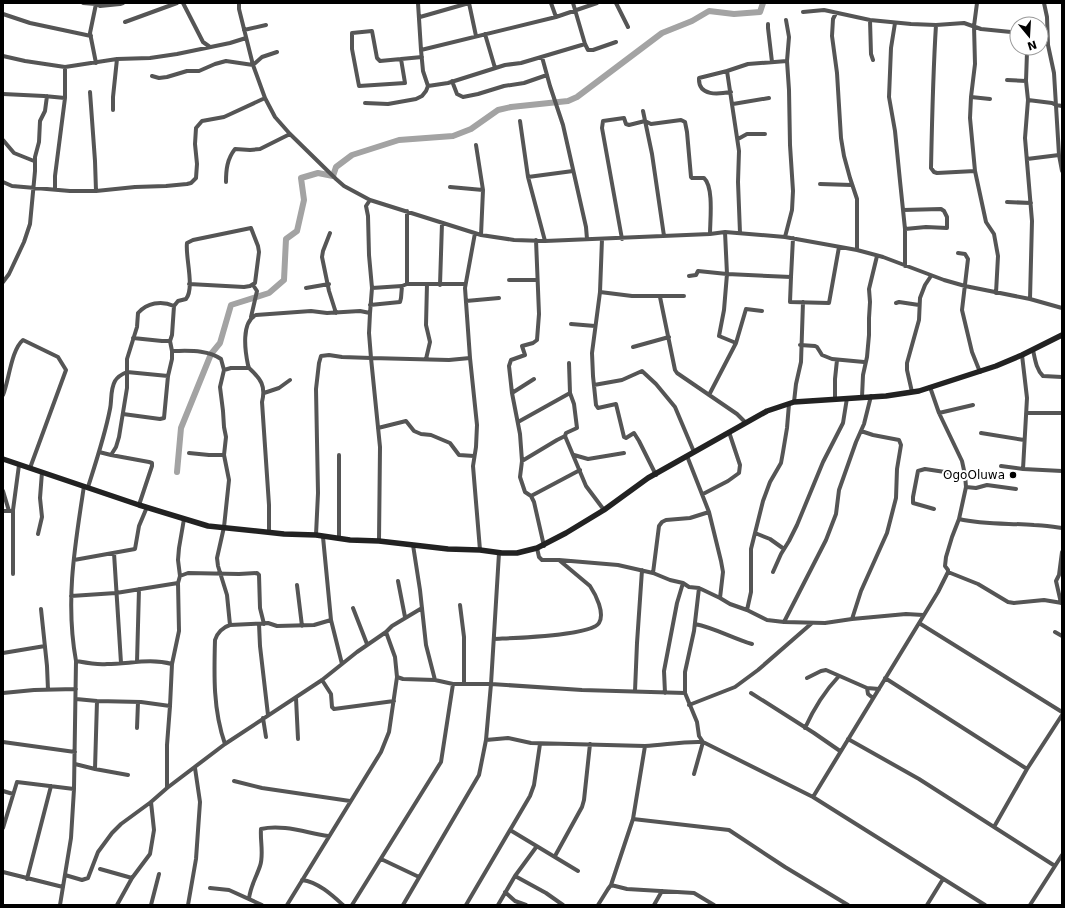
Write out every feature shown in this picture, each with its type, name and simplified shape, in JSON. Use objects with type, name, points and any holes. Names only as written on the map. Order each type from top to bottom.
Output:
[{"type":"street","points":[[83,3],[96,4],[100,6],[123,3]]},
{"type":"street","points":[[125,22],[177,3]]},
{"type":"street","points":[[183,3],[203,42],[210,47]]},
{"type":"street","points":[[239,3],[252,65],[264,98],[275,116],[290,134],[336,179],[344,186],[370,200],[481,235],[514,240],[545,241],[622,239],[725,232],[793,238],[839,248],[857,250],[931,276],[965,286],[1030,299],[1062,308]]},
{"type":"street","points":[[365,103],[388,104],[416,99],[422,96],[428,86],[421,50],[418,3]]},
{"type":"street","points":[[420,16],[469,3],[476,36]]},
{"type":"street","points":[[551,3],[556,17]]},
{"type":"street","points":[[573,3],[588,50],[593,50],[616,42]]},
{"type":"street","points":[[421,50],[556,17],[597,3]]},
{"type":"street","points":[[616,3],[628,28]]},
{"type":"street","points":[[977,3],[974,26],[975,64],[971,97],[972,145],[975,171],[986,222],[994,234],[998,256],[996,293]]},
{"type":"street","points":[[1044,3],[1047,17],[1048,45],[1054,73],[1059,155],[1062,171]]},
{"type":"street","points":[[96,4],[91,36],[96,63]]},
{"type":"street","points":[[803,12],[824,10],[870,20],[895,23],[964,23],[981,29],[1009,32]]},
{"type":"street","points":[[836,13],[833,20],[832,36],[837,73],[841,138],[844,156],[857,199],[857,250]]},
{"type":"street","points":[[3,14],[30,23],[91,36]]},
{"type":"street","points":[[785,237],[792,210],[793,191],[787,61],[789,37],[786,20]]},
{"type":"street","points":[[870,20],[871,54],[873,60]]},
{"type":"street","points":[[895,23],[892,36],[889,97],[895,131],[905,228],[905,266]]},
{"type":"street","points":[[768,24],[772,62]]},
{"type":"street","points":[[936,24],[931,168],[937,173],[975,171]]},
{"type":"street","points":[[244,30],[266,25]]},
{"type":"street","points":[[403,59],[406,83],[359,86],[352,49],[352,33],[372,31],[377,58],[380,61],[422,57]]},
{"type":"street","points":[[485,34],[495,68]]},
{"type":"street","points":[[3,56],[65,67],[117,59],[164,56],[246,38]]},
{"type":"street","points":[[428,86],[452,81],[495,68],[521,63],[585,44]]},
{"type":"street","points":[[152,76],[159,78],[187,71],[199,71],[215,64],[226,62],[252,65],[262,57],[277,52]]},
{"type":"street","points":[[1027,56],[1026,80],[1028,100],[1025,129],[1032,221],[1030,299]]},
{"type":"street","points":[[542,57],[563,125],[586,227],[587,239]]},
{"type":"street","points":[[113,110],[117,59]]},
{"type":"street","points":[[731,92],[717,94],[708,93],[702,89],[698,81],[699,78],[748,64],[787,61]]},
{"type":"street","points":[[55,189],[55,176],[57,170],[65,98],[65,67]]},
{"type":"street","points":[[727,70],[738,139],[740,233]]},
{"type":"street","points":[[452,81],[457,94],[463,97],[489,92],[504,86],[524,83],[547,75]]},
{"type":"street","points":[[1007,80],[1026,80]]},
{"type":"street","points":[[90,92],[96,190]]},
{"type":"street","points":[[3,94],[65,98]]},
{"type":"street","points":[[3,282],[9,274],[29,228],[35,171],[34,161],[39,142],[41,119],[45,111],[47,96]]},
{"type":"street","points":[[971,97],[990,99]]},
{"type":"street","points":[[3,182],[12,186],[70,191],[166,186],[191,183],[196,178],[197,173],[197,154],[195,144],[196,128],[202,121],[224,117],[264,98]]},
{"type":"street","points":[[733,104],[769,98]]},
{"type":"street","points":[[1028,100],[1052,103],[1062,106]]},
{"type":"street","points":[[643,111],[652,154],[664,236]]},
{"type":"street","points":[[622,239],[607,162],[602,124],[603,121],[606,120],[624,118],[626,124],[628,125],[645,121],[651,124],[680,120],[685,122],[690,177],[704,178],[708,186],[710,195],[710,234]]},
{"type":"street","points":[[520,121],[528,177],[545,241]]},
{"type":"street","points":[[226,182],[228,161],[235,149],[260,149],[290,134]]},
{"type":"street","points":[[738,139],[747,134],[765,134]]},
{"type":"street","points":[[3,140],[14,153],[34,161]]},
{"type":"street","points":[[476,145],[483,190],[481,235]]},
{"type":"street","points":[[1027,159],[1059,155]]},
{"type":"street","points":[[528,177],[573,171]]},
{"type":"street","points":[[820,184],[852,185]]},
{"type":"street","points":[[450,187],[483,190]]},
{"type":"street","points":[[370,200],[366,206],[372,288],[369,333],[380,447],[379,541]]},
{"type":"street","points":[[1007,202],[1031,203]]},
{"type":"street","points":[[903,210],[941,209],[947,217],[947,228],[905,228]]},
{"type":"street","points":[[407,211],[407,284]]},
{"type":"street","points":[[440,285],[442,223]]},
{"type":"street","points":[[123,414],[160,419],[164,418],[172,351],[170,340],[172,336],[174,306],[178,301],[187,298],[189,284],[187,243],[193,240],[251,228],[258,246],[256,279],[253,285],[244,287],[189,284]]},
{"type":"street","points":[[725,232],[727,274],[724,310],[719,336],[736,344]]},
{"type":"street","points":[[330,233],[322,257],[329,284],[329,291],[336,313]]},
{"type":"street","points":[[475,233],[465,284],[476,425],[476,447],[473,466],[475,506],[480,550]]},
{"type":"street","points":[[793,238],[790,302],[828,303],[839,248]]},
{"type":"street","points":[[602,239],[600,292],[592,362],[594,396],[598,408],[616,404],[624,437],[626,438],[634,434],[639,440],[656,474]]},
{"type":"street","points":[[536,240],[539,314],[536,340],[533,343],[522,346],[525,354],[511,360],[510,362],[512,393],[518,422],[522,461],[520,471],[523,486],[534,502],[544,546]]},
{"type":"street","points":[[958,253],[965,254],[968,259],[962,310],[972,352],[980,372]]},
{"type":"street","points":[[862,397],[864,362],[867,357],[869,335],[869,289],[877,256]]},
{"type":"street","points":[[690,276],[696,275],[698,271],[791,277]]},
{"type":"street","points":[[912,392],[907,363],[919,320],[919,305],[923,290],[931,276]]},
{"type":"street","points":[[509,280],[537,280]]},
{"type":"street","points":[[306,288],[329,284]]},
{"type":"street","points":[[372,288],[402,286],[407,284],[465,284]]},
{"type":"street","points":[[426,359],[430,342],[426,325],[427,284]]},
{"type":"street","points":[[253,285],[257,291],[245,340],[248,368],[263,386],[264,393],[262,402],[269,505],[269,533]]},
{"type":"street","points":[[370,305],[400,302],[402,298],[402,286]]},
{"type":"street","points":[[600,292],[632,296],[684,296]]},
{"type":"street","points":[[660,296],[675,370],[677,373],[708,396],[737,414],[746,423]]},
{"type":"street","points":[[466,301],[499,298]]},
{"type":"street","points":[[747,610],[751,592],[751,549],[763,501],[784,452],[787,428],[801,362],[800,345],[803,302]]},
{"type":"street","points":[[896,303],[899,302],[919,305]]},
{"type":"street","points":[[111,455],[118,444],[127,388],[127,359],[137,327],[138,313],[146,305],[153,303],[169,304],[174,306]]},
{"type":"street","points":[[708,396],[736,344],[746,309],[762,311]]},
{"type":"street","points":[[251,317],[256,315],[304,311],[336,313],[360,311],[370,313]]},
{"type":"street","points":[[571,324],[595,326]]},
{"type":"street","points":[[3,459],[146,507],[208,526],[269,533],[316,535],[350,540],[379,541],[448,549],[517,553],[544,546],[604,510],[625,494],[656,474],[767,411],[792,403],[835,398],[886,396],[912,392],[980,372],[1022,355],[1062,335]]},
{"type":"street","points":[[633,347],[669,337]]},
{"type":"street","points":[[133,338],[170,340]]},
{"type":"street","points":[[3,395],[12,363],[19,345],[23,340],[58,357],[66,370],[30,468]]},
{"type":"street","points":[[800,345],[817,347],[822,355],[837,360],[864,362]]},
{"type":"street","points":[[1033,350],[1038,368],[1043,376],[1062,377]]},
{"type":"street","points":[[172,351],[202,352],[211,354],[221,359],[224,370],[220,387],[226,437],[224,455],[229,480],[224,527],[217,558],[227,595],[230,625]]},
{"type":"street","points":[[316,535],[318,493],[316,389],[321,356],[329,355],[342,357],[449,360],[470,358]]},
{"type":"street","points":[[1022,355],[1027,398],[1023,469]]},
{"type":"street","points":[[835,398],[837,360]]},
{"type":"street","points":[[522,461],[565,436],[566,433],[577,427],[574,404],[570,394],[569,363]]},
{"type":"street","points":[[224,370],[231,368],[248,368]]},
{"type":"street","points":[[594,385],[622,380],[642,371],[656,384],[675,407],[694,452]]},
{"type":"street","points":[[60,905],[71,838],[75,764],[76,661],[72,633],[71,596],[74,560],[86,487],[99,452],[110,409],[111,393],[114,382],[122,374],[127,372],[168,376]]},
{"type":"street","points":[[512,393],[534,379]]},
{"type":"street","points":[[264,393],[279,388],[290,380]]},
{"type":"street","points":[[930,387],[939,413],[962,461],[965,475],[966,487],[959,519],[946,557],[945,566],[948,572],[978,584],[1008,602],[1014,603],[1044,600],[1061,603],[1056,581],[1059,575],[1062,552]]},
{"type":"street","points":[[518,422],[570,394]]},
{"type":"street","points":[[784,622],[826,540],[836,514],[840,490],[861,431],[871,396]]},
{"type":"street","points":[[773,572],[797,526],[827,455],[843,423],[847,398]]},
{"type":"street","points":[[939,413],[973,405]]},
{"type":"street","points":[[1026,413],[1062,413]]},
{"type":"street","points":[[378,428],[406,421],[414,431],[421,434],[431,435],[450,443],[459,455],[474,456]]},
{"type":"street","points":[[852,619],[861,591],[887,533],[896,498],[897,469],[901,444],[899,440],[861,431]]},
{"type":"street","points":[[703,494],[728,481],[739,473],[740,465],[729,432]]},
{"type":"street","points":[[981,433],[1024,440]]},
{"type":"street","points":[[565,436],[586,486],[604,510]]},
{"type":"street","points":[[99,452],[152,463],[140,505]]},
{"type":"street","points":[[189,453],[224,455]]},
{"type":"street","points":[[574,455],[588,460],[624,453]]},
{"type":"street","points":[[339,455],[339,538]]},
{"type":"street","points":[[687,456],[710,512],[723,572],[720,598]]},
{"type":"street","points":[[13,574],[11,511],[19,465]]},
{"type":"street","points":[[1001,466],[1062,471]]},
{"type":"street","points":[[934,508],[913,503],[918,471],[925,469],[965,475]]},
{"type":"street","points":[[531,496],[580,470]]},
{"type":"street","points":[[38,534],[42,517],[40,498],[42,472]]},
{"type":"street","points":[[966,487],[976,488],[987,485],[1016,489]]},
{"type":"street","points":[[3,490],[11,511]]},
{"type":"street","points":[[74,560],[135,549],[139,526],[146,507]]},
{"type":"street","points":[[3,511],[11,511]]},
{"type":"street","points":[[653,573],[659,526],[662,522],[666,520],[695,517],[710,512]]},
{"type":"street","points":[[167,788],[167,745],[172,664],[179,631],[178,583],[180,576],[178,560],[184,519]]},
{"type":"street","points":[[959,519],[971,522],[1062,528]]},
{"type":"street","points":[[755,533],[770,538],[784,549]]},
{"type":"street","points":[[323,537],[331,620],[342,664]]},
{"type":"street","points":[[413,545],[426,645],[435,680]]},
{"type":"street","points":[[537,548],[539,558],[542,560],[618,565],[653,573],[670,580],[683,583],[689,587],[699,588],[730,604],[747,610],[767,620],[825,623],[906,614],[923,615]]},
{"type":"street","points":[[114,553],[121,663]]},
{"type":"street","points":[[403,905],[479,775],[486,740],[499,553]]},
{"type":"street","points":[[494,639],[562,634],[597,626],[600,622],[601,614],[599,605],[590,586],[558,560]]},
{"type":"street","points":[[636,691],[637,643],[642,570]]},
{"type":"street","points":[[180,576],[188,573],[239,574],[257,572],[261,624],[260,646],[268,715]]},
{"type":"street","points":[[813,797],[938,592],[948,572]]},
{"type":"street","points":[[398,581],[405,617]]},
{"type":"street","points":[[71,596],[116,592],[178,583]]},
{"type":"street","points":[[665,693],[664,671],[677,603],[683,583]]},
{"type":"street","points":[[297,585],[302,626]]},
{"type":"street","points":[[694,774],[703,742],[699,736],[697,722],[685,693],[685,672],[695,624],[699,588]]},
{"type":"street","points":[[137,662],[139,589]]},
{"type":"street","points":[[460,605],[464,637],[464,684]]},
{"type":"street","points":[[353,608],[367,644]]},
{"type":"street","points":[[65,875],[82,880],[88,878],[98,852],[112,833],[121,824],[225,744],[296,698],[392,626],[422,608]]},
{"type":"street","points":[[42,609],[48,690]]},
{"type":"street","points":[[225,744],[218,722],[214,683],[215,640],[218,633],[226,626],[230,625],[268,623],[277,626],[302,626],[314,625],[331,620]]},
{"type":"street","points":[[689,705],[735,687],[758,670],[813,623]]},
{"type":"street","points":[[919,623],[1062,714],[1027,769],[994,827]]},
{"type":"street","points":[[695,624],[752,644]]},
{"type":"street","points":[[287,905],[381,752],[389,732],[397,677],[395,657],[386,632]]},
{"type":"street","points":[[1055,632],[1062,636]]},
{"type":"street","points":[[3,652],[45,646]]},
{"type":"street","points":[[76,661],[93,664],[156,661],[172,664]]},
{"type":"street","points":[[807,678],[826,670],[867,688],[879,689]]},
{"type":"street","points":[[805,728],[826,690],[839,676]]},
{"type":"street","points":[[397,677],[403,679],[435,680],[454,684],[491,684],[582,690],[685,693]]},
{"type":"street","points":[[885,678],[1027,769]]},
{"type":"street","points":[[322,680],[331,694],[332,707],[334,709],[394,701]]},
{"type":"street","points":[[352,905],[441,762],[454,684]]},
{"type":"street","points":[[867,688],[868,694],[873,698]]},
{"type":"street","points":[[3,693],[76,689]]},
{"type":"street","points":[[751,693],[840,751]]},
{"type":"street","points":[[296,698],[298,739]]},
{"type":"street","points":[[76,699],[138,702],[170,706]]},
{"type":"street","points":[[95,769],[97,701]]},
{"type":"street","points":[[137,728],[138,702]]},
{"type":"street","points":[[263,718],[266,737]]},
{"type":"street","points":[[486,740],[508,738],[540,744],[645,746],[703,742],[813,797],[985,905]]},
{"type":"street","points":[[848,739],[919,779],[1055,866]]},
{"type":"street","points":[[3,742],[75,752]]},
{"type":"street","points":[[466,905],[530,796],[534,785],[540,744]]},
{"type":"street","points":[[555,856],[582,807],[590,744]]},
{"type":"street","points":[[598,905],[612,885],[633,819],[645,746]]},
{"type":"street","points":[[75,764],[128,775]]},
{"type":"street","points":[[188,905],[196,859],[200,802],[194,768]]},
{"type":"street","points":[[3,828],[16,784],[19,781],[74,789]]},
{"type":"street","points":[[234,781],[262,788],[350,801]]},
{"type":"street","points":[[26,879],[51,786]]},
{"type":"street","points":[[3,791],[13,794]]},
{"type":"street","points":[[117,905],[132,878],[150,854],[154,830],[150,802]]},
{"type":"street","points":[[633,819],[729,830],[785,867],[848,905]]},
{"type":"street","points":[[249,899],[250,890],[260,866],[262,853],[261,828],[292,828],[305,833],[328,836]]},
{"type":"street","points":[[510,830],[578,871]]},
{"type":"street","points":[[498,905],[515,876],[538,846]]},
{"type":"street","points":[[1030,905],[1062,855]]},
{"type":"street","points":[[381,859],[419,877]]},
{"type":"street","points":[[100,869],[132,878]]},
{"type":"street","points":[[3,872],[26,879],[63,887]]},
{"type":"street","points":[[307,872],[307,881]]},
{"type":"street","points":[[151,905],[159,874]]},
{"type":"street","points":[[515,876],[546,893],[563,905]]},
{"type":"street","points":[[927,905],[943,879]]},
{"type":"street","points":[[302,880],[321,888],[343,905]]},
{"type":"street","points":[[612,885],[627,889],[694,893],[714,905]]},
{"type":"street","points":[[210,888],[229,890],[262,905]]},
{"type":"street","points":[[654,905],[662,891]]},
{"type":"street","points":[[505,892],[515,901],[526,905]]},
{"type":"waterway","points":[[177,472],[181,428],[211,354],[220,343],[231,305],[269,293],[284,280],[286,239],[297,231],[304,200],[301,178],[318,173],[333,176],[336,167],[352,155],[399,140],[453,136],[471,129],[498,110],[511,107],[568,101],[577,97],[662,33],[692,21],[709,11],[734,14],[760,12],[763,3]]},
{"type":"place","name":"OgoOluwa","points":[[1013,475]]}]
